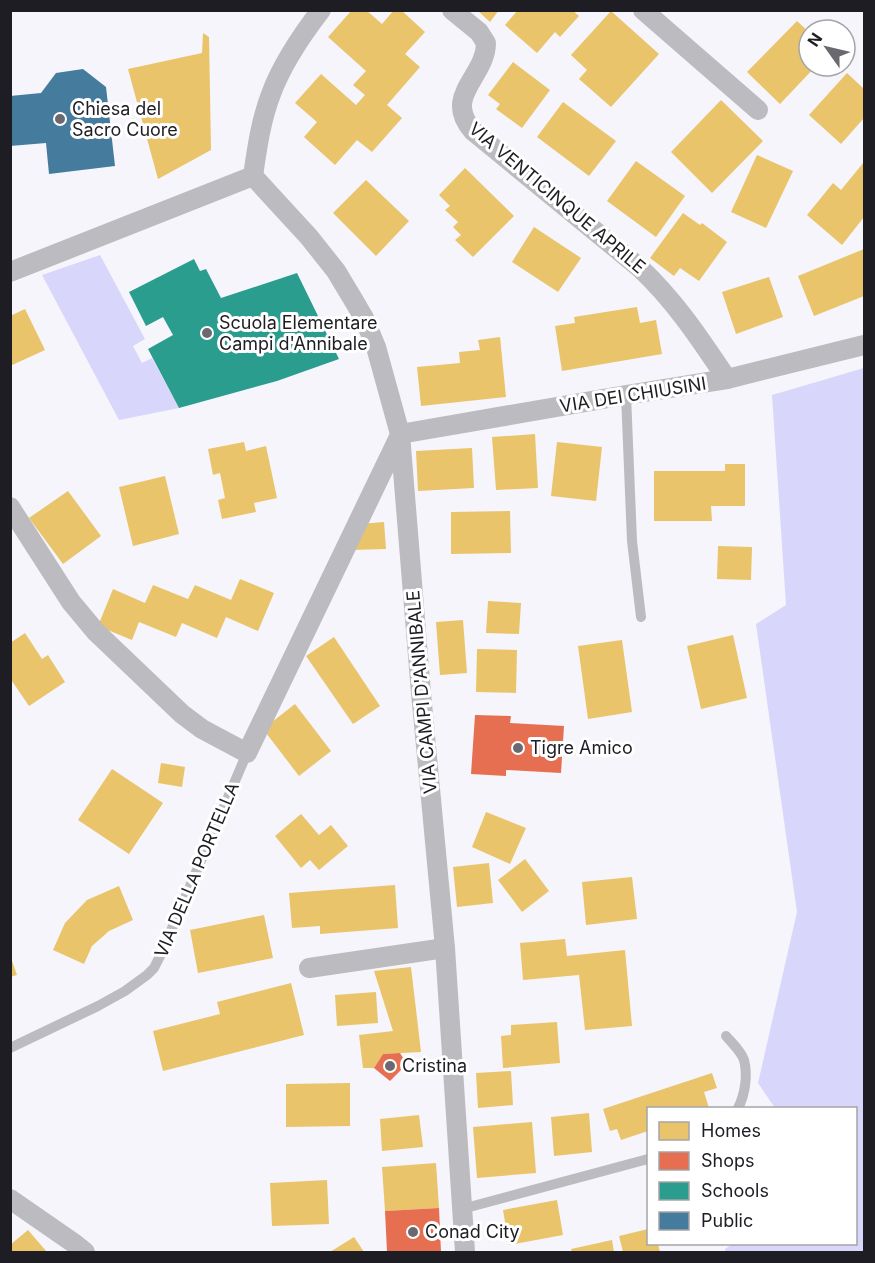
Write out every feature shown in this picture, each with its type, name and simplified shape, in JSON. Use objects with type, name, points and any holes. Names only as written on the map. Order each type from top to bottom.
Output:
[{"type":"street","points":[[10,272],[253,176],[259,135],[275,82],[298,42],[321,10]]},
{"type":"street","name":"VIA VENTICINQUE APRILE","points":[[452,10],[479,32],[486,43],[485,54],[462,102],[461,112],[468,125],[657,284],[681,312],[727,380]]},
{"type":"street","points":[[643,10],[758,110]]},
{"type":"street","name":"VIA CAMPI D'ANNIBALE","points":[[253,176],[309,237],[336,271],[364,318],[376,347],[400,434],[445,948],[465,1252]]},
{"type":"street","name":"VIA DEI CHIUSINI","points":[[400,434],[727,380],[864,345]]},
{"type":"street","name":"VIA DELLA PORTELLA","points":[[247,753],[400,434]]},
{"type":"street","points":[[10,507],[71,602],[96,632],[182,714],[202,729],[247,753]]},
{"type":"street","points":[[309,968],[445,948]]},
{"type":"street","points":[[10,1199],[86,1252]]},
{"type":"lane","points":[[626,395],[632,541],[641,617]]},
{"type":"lane","name":"VIA DELLA PORTELLA","points":[[10,1048],[111,998],[138,982],[154,968],[247,753]]},
{"type":"lane","points":[[726,1036],[744,1060],[744,1093],[738,1107]]},
{"type":"lane","points":[[462,1209],[647,1160]]},
{"type":"shaded area","points":[[100,255],[145,339],[133,346],[142,363],[152,358],[179,408],[119,420],[42,275]]},
{"type":"shaded area","points":[[864,368],[864,1252],[725,1252],[725,1249],[731,1245],[857,1245],[857,1107],[774,1107],[758,1083],[797,912],[756,624],[786,605],[772,395]]},
{"type":"building: Homes","points":[[352,10],[366,10],[382,24],[394,10],[401,10],[425,32],[405,54],[420,67],[387,105],[402,118],[372,152],[357,140],[335,165],[304,137],[317,122],[295,103],[321,74],[356,105],[365,95],[353,85],[366,71],[328,37]]},
{"type":"building: Homes","points":[[477,10],[499,10],[490,22]]},
{"type":"building: Homes","points":[[518,10],[572,10],[579,16],[560,37],[555,32],[537,53],[505,25]]},
{"type":"building: Homes","points":[[611,11],[659,54],[611,107],[579,79],[587,70],[571,55]]},
{"type":"building: Homes","points":[[797,21],[797,78],[805,78],[780,104],[747,72]]},
{"type":"building: Homes","points":[[203,33],[209,37],[211,150],[158,179],[128,69],[202,53]]},
{"type":"building: Homes","points":[[513,62],[550,90],[522,128],[496,109],[500,104],[488,95]]},
{"type":"building: Homes","points":[[842,78],[852,78],[864,89],[864,118],[841,144],[809,115]]},
{"type":"building: Homes","points":[[721,100],[763,141],[712,193],[671,152]]},
{"type":"building: Homes","points":[[563,102],[616,141],[589,176],[537,137]]},
{"type":"building: Homes","points":[[757,155],[793,171],[766,228],[731,212]]},
{"type":"building: Homes","points":[[636,161],[685,196],[656,237],[607,201]]},
{"type":"building: Homes","points":[[864,162],[864,217],[842,245],[807,215],[833,183],[841,190]]},
{"type":"building: Homes","points":[[465,168],[514,216],[473,257],[455,240],[461,235],[453,227],[458,222],[445,210],[450,206],[439,195]]},
{"type":"building: Homes","points":[[366,180],[409,221],[376,256],[333,213]]},
{"type":"building: Homes","points":[[683,213],[700,225],[702,223],[727,242],[699,281],[680,268],[674,276],[650,258]]},
{"type":"building: Homes","points":[[534,227],[581,258],[558,292],[512,262]]},
{"type":"building: Homes","points":[[864,249],[864,296],[814,316],[798,276]]},
{"type":"building: Homes","points":[[769,277],[783,317],[736,334],[722,292]]},
{"type":"building: Homes","points":[[637,307],[640,323],[656,320],[662,354],[562,371],[555,326],[575,323],[574,317]]},
{"type":"building: Homes","points":[[25,309],[45,350],[10,366],[10,316]]},
{"type":"building: Homes","points":[[500,337],[506,397],[421,406],[417,367],[460,363],[459,352],[480,350],[478,340]]},
{"type":"building: Homes","points":[[535,434],[538,488],[496,490],[492,437]]},
{"type":"building: Homes","points":[[244,442],[246,451],[266,446],[277,498],[254,503],[256,512],[222,519],[218,500],[225,498],[220,473],[213,475],[208,449]]},
{"type":"building: Homes","points":[[557,442],[602,447],[596,501],[551,496]]},
{"type":"building: Homes","points":[[472,448],[474,488],[418,491],[416,451]]},
{"type":"building: Homes","points":[[725,464],[745,464],[745,506],[711,506],[712,521],[654,521],[654,471],[725,471]]},
{"type":"building: Homes","points":[[165,476],[179,534],[133,546],[119,487]]},
{"type":"building: Homes","points":[[68,491],[101,536],[63,564],[29,518]]},
{"type":"building: Homes","points":[[510,511],[511,553],[451,554],[451,512]]},
{"type":"building: Homes","points":[[384,522],[386,549],[351,550],[360,524]]},
{"type":"building: Homes","points":[[718,546],[752,547],[751,580],[717,579]]},
{"type":"building: Homes","points":[[240,579],[274,593],[258,631],[226,617],[217,638],[182,623],[176,637],[139,622],[132,640],[98,626],[113,589],[145,603],[153,585],[188,599],[195,585],[231,600]]},
{"type":"building: Homes","points":[[488,601],[521,603],[519,634],[486,633]]},
{"type":"building: Homes","points":[[463,620],[467,673],[440,675],[436,622]]},
{"type":"building: Homes","points":[[25,633],[42,659],[48,655],[65,682],[29,706],[12,681],[10,683],[10,643]]},
{"type":"building: Homes","points":[[733,635],[747,698],[701,709],[687,646]]},
{"type":"building: Homes","points":[[334,637],[380,706],[353,724],[306,656]]},
{"type":"building: Homes","points":[[622,640],[632,712],[588,719],[578,646]]},
{"type":"building: Homes","points":[[477,649],[517,650],[516,693],[476,692]]},
{"type":"building: Homes","points":[[295,704],[331,751],[299,776],[263,729]]},
{"type":"building: Homes","points":[[161,763],[185,767],[182,787],[158,783]]},
{"type":"building: Homes","points":[[112,769],[163,803],[129,854],[78,820]]},
{"type":"building: Homes","points":[[486,812],[526,828],[510,864],[472,847]]},
{"type":"building: Homes","points":[[301,814],[319,835],[331,825],[348,846],[319,870],[310,860],[301,868],[275,836]]},
{"type":"building: Homes","points":[[525,859],[549,891],[522,912],[498,880]]},
{"type":"building: Homes","points":[[489,863],[493,903],[457,907],[453,867]]},
{"type":"building: Homes","points":[[632,877],[637,919],[586,925],[582,882]]},
{"type":"building: Homes","points":[[395,885],[398,928],[320,934],[320,926],[292,928],[289,893]]},
{"type":"building: Homes","points":[[119,886],[133,920],[109,931],[92,946],[84,964],[53,950],[65,923],[87,900]]},
{"type":"building: Homes","points":[[264,915],[273,958],[198,973],[190,930]]},
{"type":"building: Homes","points":[[565,939],[567,956],[625,950],[632,1026],[585,1030],[579,975],[523,980],[520,943]]},
{"type":"building: Homes","points":[[10,955],[17,975],[10,977]]},
{"type":"building: Homes","points":[[411,967],[421,1052],[383,1054],[374,1068],[363,1068],[359,1035],[393,1031],[374,971]]},
{"type":"building: Homes","points":[[291,983],[304,1035],[163,1071],[153,1031],[220,1014],[217,1002]]},
{"type":"building: Homes","points":[[376,992],[378,1023],[337,1026],[335,995]]},
{"type":"building: Homes","points":[[557,1022],[560,1063],[503,1068],[501,1036],[511,1035],[511,1025]]},
{"type":"building: Homes","points":[[511,1071],[513,1105],[478,1108],[476,1073]]},
{"type":"building: Homes","points":[[712,1073],[717,1088],[704,1092],[709,1107],[647,1107],[647,1131],[621,1140],[617,1129],[610,1131],[603,1109]]},
{"type":"building: Homes","points":[[350,1083],[350,1126],[286,1127],[286,1084]]},
{"type":"building: Homes","points":[[589,1113],[592,1152],[554,1156],[551,1117]]},
{"type":"building: Homes","points":[[419,1115],[423,1147],[382,1151],[380,1119]]},
{"type":"building: Homes","points":[[532,1122],[536,1173],[477,1178],[473,1127]]},
{"type":"building: Homes","points":[[436,1163],[439,1208],[385,1211],[382,1167]]},
{"type":"building: Homes","points":[[327,1180],[329,1224],[272,1226],[270,1183]]},
{"type":"building: Homes","points":[[557,1200],[563,1235],[509,1245],[503,1210]]},
{"type":"building: Homes","points":[[647,1229],[647,1245],[658,1245],[660,1252],[623,1252],[619,1236]]},
{"type":"building: Homes","points":[[28,1230],[47,1252],[10,1252],[10,1245]]},
{"type":"building: Homes","points":[[354,1237],[364,1252],[330,1252]]},
{"type":"building: Homes","points":[[612,1240],[614,1252],[572,1252],[571,1249]]},
{"type":"building: Shops","name":"Tigre Amico","points":[[475,715],[511,716],[510,723],[564,726],[561,773],[506,770],[506,776],[471,774]]},
{"type":"building: Shops","name":"Cristina","points":[[400,1053],[407,1064],[390,1081],[374,1068],[383,1054]]},
{"type":"building: Shops","name":"Conad City","points":[[439,1208],[441,1252],[387,1252],[385,1211]]},
{"type":"building: Schools","points":[[194,259],[200,271],[206,269],[221,298],[297,273],[339,359],[277,381],[179,408],[148,349],[173,335],[163,317],[146,326],[129,292]]},
{"type":"building: Public","name":"Chiesa del Sacro Cuore","points":[[83,69],[106,87],[115,166],[49,174],[46,143],[10,146],[10,96],[41,93],[56,73]]},
{"type":"place","name":"Chiesa del Sacro Cuore","points":[[60,119]]},
{"type":"place","name":"Scuola Elementare Campi d'Annibale","points":[[207,333]]},
{"type":"place","name":"Tigre Amico","points":[[518,748]]},
{"type":"place","name":"Cristina","points":[[390,1066]]},
{"type":"place","name":"Conad City","points":[[413,1232]]}]
